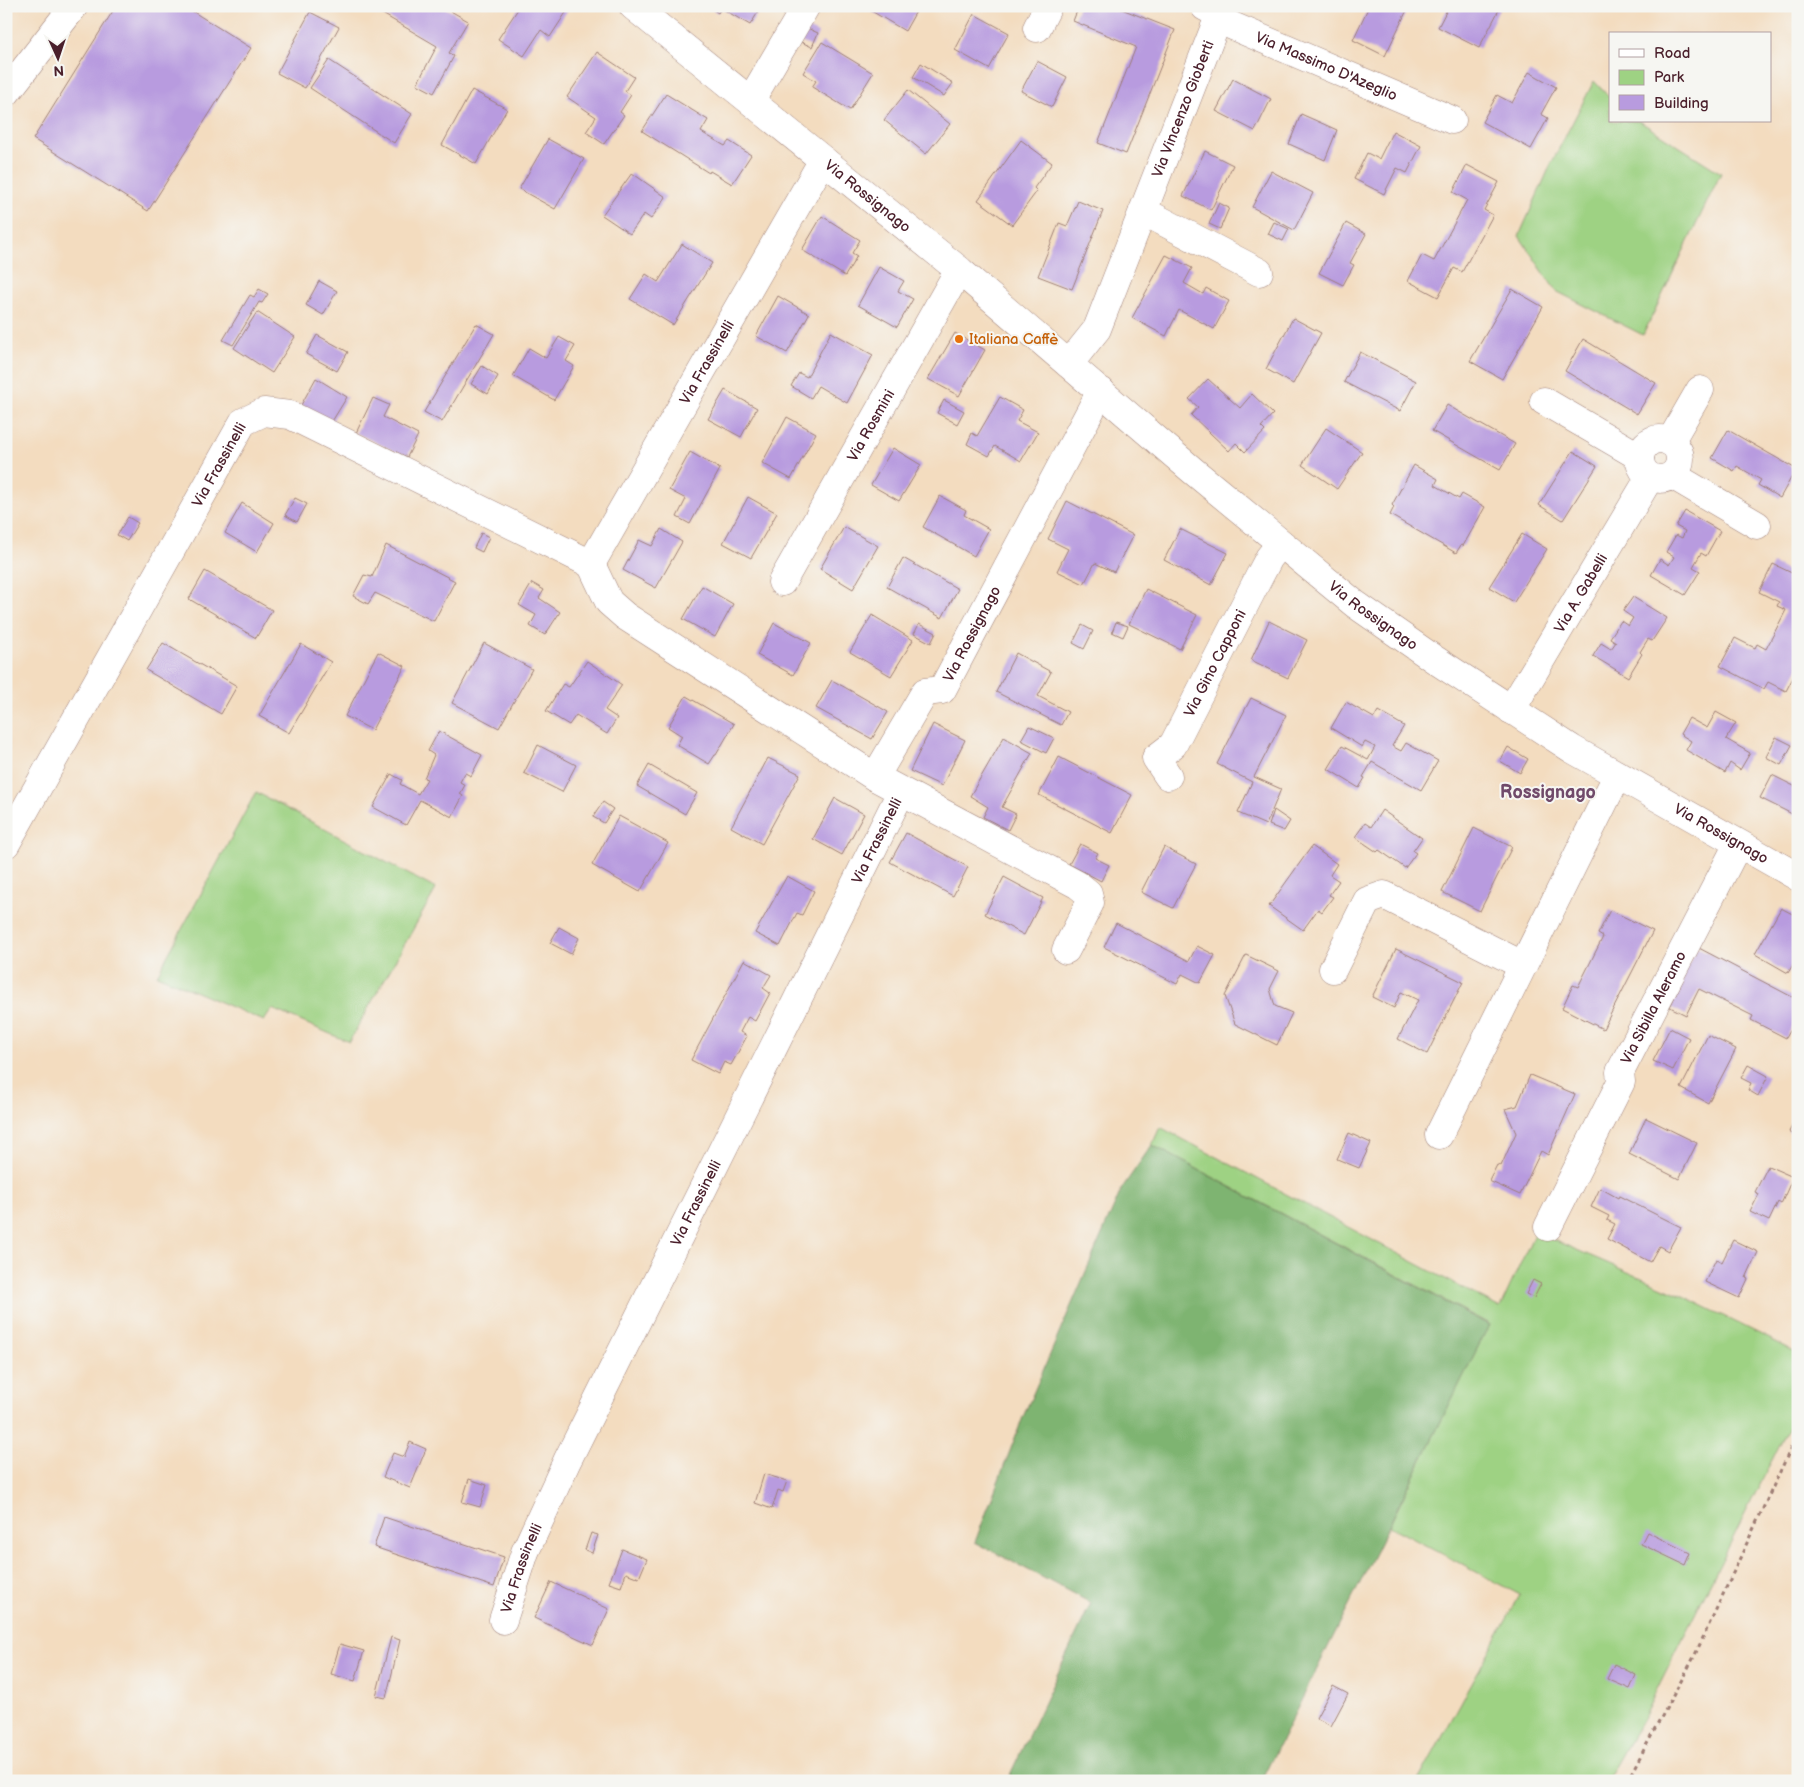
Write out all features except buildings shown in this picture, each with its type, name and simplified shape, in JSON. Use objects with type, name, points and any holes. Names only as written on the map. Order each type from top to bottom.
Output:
[{"type":"street","points":[[6,93],[74,6]]},
{"type":"street","name":"Via Rossignago","points":[[633,6],[959,270],[1280,544],[1355,604],[1511,710],[1617,776],[1798,877]]},
{"type":"street","points":[[751,100],[806,6]]},
{"type":"street","name":"Via Massimo D'Azeglio","points":[[1216,9],[1228,24],[1452,120]]},
{"type":"street","name":"Via Vincenzo Gioberti","points":[[1069,364],[1096,328],[1143,211],[1216,9]]},
{"type":"street","name":"Via Frassinelli","points":[[6,844],[243,422],[264,412],[290,415],[591,564],[822,160]]},
{"type":"street","points":[[1143,211],[1259,272]]},
{"type":"street","name":"Via Rosmini","points":[[782,582],[959,270]]},
{"type":"street","name":"Via Rossignago","points":[[875,777],[925,692],[942,690],[1101,390]]},
{"type":"street","name":"Via A. Gabelli","points":[[1511,710],[1654,469],[1678,469],[1680,462],[1679,454],[1676,446],[1670,442],[1700,390]]},
{"type":"street","points":[[1544,401],[1654,469],[1758,525]]},
{"type":"street","name":"Via Gino Capponi","points":[[1168,776],[1156,758],[1173,745],[1259,577],[1280,544]]},
{"type":"street","points":[[591,564],[609,602],[625,616],[875,777],[1078,885],[1088,893],[1090,904],[1066,950]]},
{"type":"street","points":[[1439,1134],[1617,776]]},
{"type":"street","name":"Via Frassinelli","points":[[503,1620],[526,1552],[567,1461],[901,792]]},
{"type":"street","name":"Via Sibilla Aleramo","points":[[1548,1227],[1621,1082],[1620,1072],[1738,844]]},
{"type":"street","points":[[1333,969],[1367,901],[1384,895],[1522,966]]},
{"type":"path","points":[[1627,1781],[1694,1657],[1798,1433]]},
{"type":"green space","points":[[1594,81],[1609,97],[1609,122],[1641,122],[1721,173],[1643,335],[1556,291],[1519,236],[1551,164]]},
{"type":"green space","points":[[256,792],[436,889],[349,1042],[272,1009],[264,1021],[157,975]]},
{"type":"green space","points":[[1160,1127],[1500,1308],[1535,1232],[1679,1294],[1798,1353],[1798,1408],[1642,1720],[1607,1781],[1418,1781],[1520,1595],[1389,1526],[1489,1324],[1152,1145]]},
{"type":"green space","points":[[1152,1145],[1489,1325],[1261,1781],[1007,1781],[1091,1603],[975,1542],[1023,1417],[1122,1188]]},
{"type":"place","name":"Italiana Caffè","points":[[959,339]]},
{"type":"district","name":"Rossignago","points":[[1548,792]]}]
